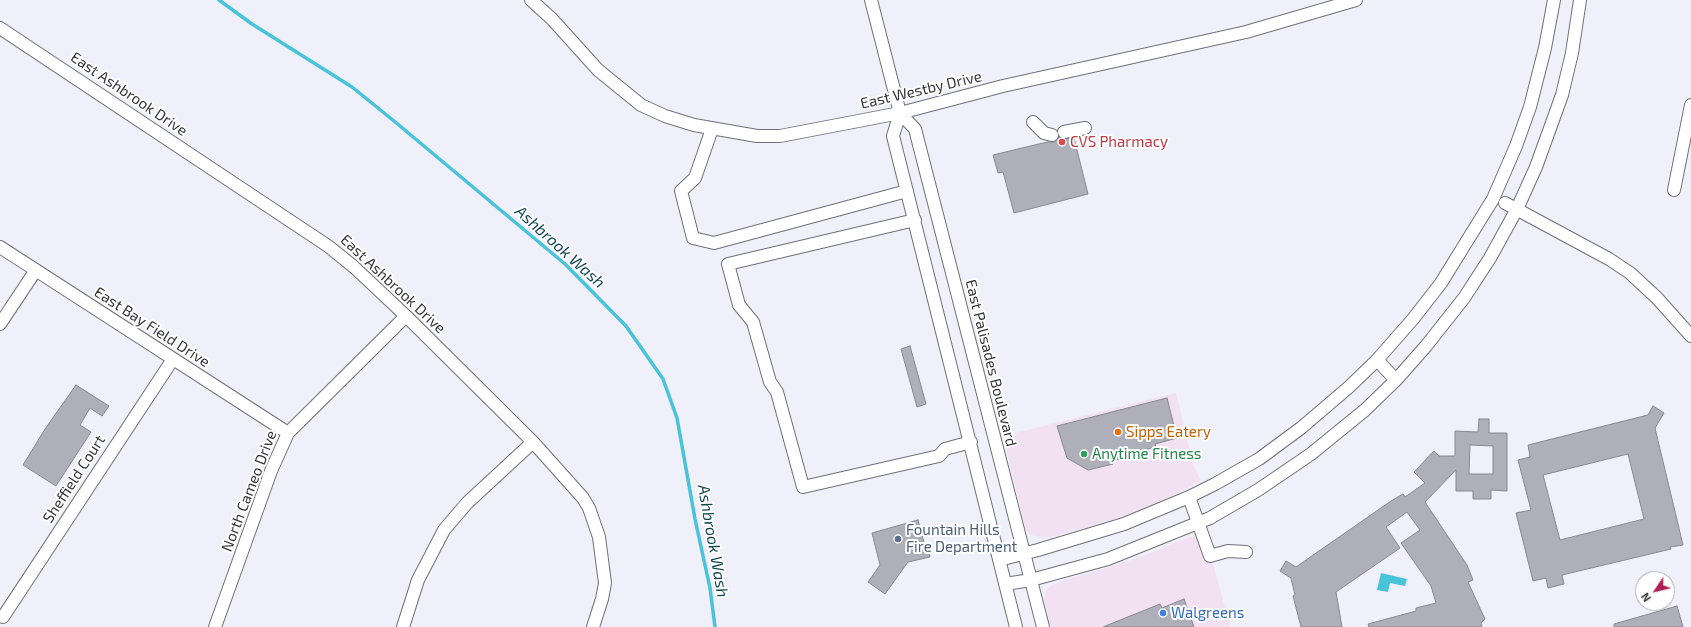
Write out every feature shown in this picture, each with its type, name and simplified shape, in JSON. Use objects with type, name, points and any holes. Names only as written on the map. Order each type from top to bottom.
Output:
[{"type":"street","name":"East Westby Drive","points":[[531,0],[552,19],[598,70],[641,105],[665,116],[712,129],[757,136],[780,136],[900,112],[1011,85],[1246,32],[1356,0]]},
{"type":"street","points":[[999,560],[1124,524],[1189,497],[1241,469],[1278,446],[1322,411],[1377,360],[1413,320],[1441,283],[1493,199],[1516,146],[1530,107],[1545,48],[1554,0]]},
{"type":"street","points":[[1005,584],[1031,580],[1108,559],[1200,523],[1258,490],[1311,454],[1365,410],[1396,380],[1426,346],[1464,298],[1490,258],[1517,209],[1536,167],[1562,95],[1572,53],[1580,0]]},
{"type":"street","name":"East Palisades Boulevard","points":[[873,3],[900,112],[915,130],[1043,627]]},
{"type":"street","name":"East Ashbrook Drive","points":[[0,28],[328,246],[354,267],[406,316],[533,442],[583,498],[589,508],[599,536],[605,583],[602,599],[593,627]]},
{"type":"street","points":[[1674,190],[1691,105]]},
{"type":"street","points":[[900,112],[893,136],[971,442],[1016,627]]},
{"type":"street","points":[[1033,122],[1044,132],[1058,134],[1085,128]]},
{"type":"street","points":[[712,129],[696,178],[681,191],[693,238],[714,243],[907,191]]},
{"type":"street","points":[[1504,203],[1609,259],[1630,273],[1657,298],[1691,336]]},
{"type":"street","points":[[915,220],[728,264],[739,305],[753,322],[770,382],[777,392],[803,487],[939,456],[945,449],[971,442]]},
{"type":"street","name":"East Bay Field Drive","points":[[0,247],[288,433]]},
{"type":"street","points":[[0,324],[36,270]]},
{"type":"street","name":"North Cameo Drive","points":[[215,627],[271,471],[288,433],[406,316]]},
{"type":"street","name":"Sheffield Court","points":[[3,617],[173,359]]},
{"type":"street","points":[[1377,360],[1396,380]]},
{"type":"street","points":[[403,627],[418,580],[444,530],[467,503],[533,442]]},
{"type":"street","points":[[1189,497],[1200,523],[1210,556],[1228,551],[1246,552]]},
{"type":"shaded area","points":[[1176,393],[1193,464],[1201,481],[1141,511],[1098,524],[1046,538],[1036,537],[1026,530],[1003,436]]},
{"type":"shaded area","points":[[1205,533],[1230,627],[1051,627],[1044,600],[1046,590],[1052,585],[1143,556],[1179,541]]},
{"type":"water","points":[[1381,573],[1407,579],[1405,586],[1390,583],[1388,592],[1377,590]]},
{"type":"building","name":"CVS Pharmacy","points":[[1059,137],[1065,139],[1074,138],[1088,194],[1014,213],[1003,172],[998,173],[993,155],[1047,142],[1054,142]]},
{"type":"building","points":[[910,346],[926,404],[917,407],[901,349]]},
{"type":"building","points":[[76,385],[109,406],[102,416],[90,408],[80,425],[91,432],[56,486],[23,465],[45,429]]},
{"type":"building","points":[[1167,398],[1177,438],[1155,444],[1156,447],[1133,452],[1134,455],[1112,461],[1113,464],[1088,470],[1067,458],[1057,426]]},
{"type":"building","points":[[1653,406],[1664,413],[1655,428],[1683,545],[1562,575],[1564,584],[1548,588],[1546,578],[1533,581],[1516,513],[1531,510],[1518,460],[1530,457],[1528,445],[1648,415]],"holes":[[[1628,454],[1644,519],[1560,540],[1543,475]]]},
{"type":"building","points":[[1479,419],[1489,419],[1489,433],[1507,433],[1507,491],[1491,490],[1491,499],[1473,499],[1473,491],[1456,491],[1456,470],[1425,502],[1467,565],[1473,580],[1468,582],[1485,619],[1481,623],[1482,627],[1369,627],[1368,624],[1416,611],[1416,608],[1436,603],[1431,586],[1401,543],[1420,530],[1407,512],[1386,527],[1400,548],[1336,592],[1342,627],[1301,627],[1293,596],[1295,595],[1291,578],[1280,571],[1286,561],[1296,567],[1391,501],[1403,494],[1405,497],[1425,483],[1414,472],[1434,451],[1439,456],[1455,456],[1455,431],[1478,432]],"holes":[[[1470,445],[1493,446],[1493,474],[1469,474]]]},
{"type":"building","name":"Fountain Hills Fire Department","points":[[918,520],[925,546],[927,545],[930,557],[908,562],[885,594],[868,582],[880,565],[872,533]]},
{"type":"building","name":"Walgreens","points":[[1184,599],[1194,627],[1103,627],[1160,604],[1162,608]]},
{"type":"building","points":[[1677,606],[1683,627],[1614,627],[1614,624],[1660,611],[1675,611],[1675,607]]},
{"type":"waterway","name":"Ashbrook Wash","points":[[219,0],[252,24],[352,87],[565,264],[626,326],[663,379],[677,418],[695,519],[710,588],[715,627]]},
{"type":"place","name":"CVS Pharmacy","points":[[1062,142]]},
{"type":"place","name":"Sipps Eatery","points":[[1118,432]]},
{"type":"place","name":"Anytime Fitness","points":[[1084,454]]},
{"type":"place","name":"Fountain Hills Fire Department","points":[[898,539]]},
{"type":"place","name":"Walgreens","points":[[1163,613]]}]
